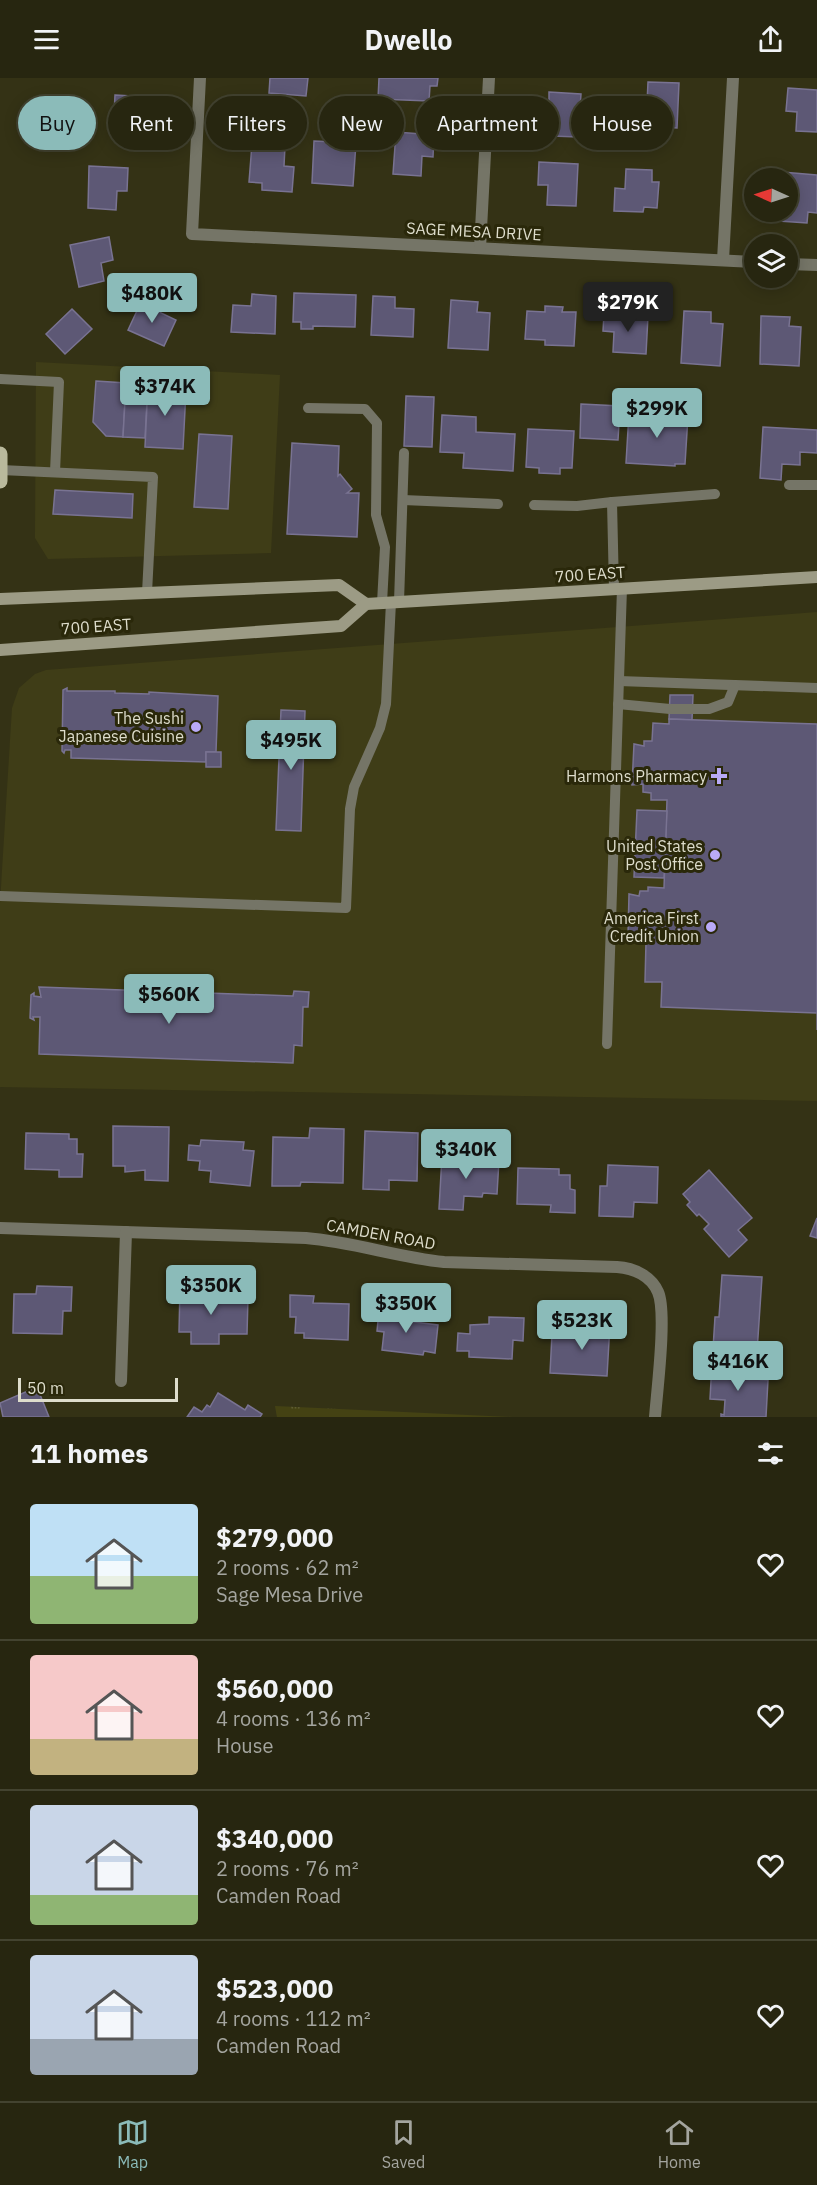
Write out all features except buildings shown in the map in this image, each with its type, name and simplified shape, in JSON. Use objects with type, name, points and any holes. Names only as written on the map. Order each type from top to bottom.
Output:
[{"type":"main road","points":[[0,454],[0,481]]},
{"type":"main road","name":"700 EAST","points":[[0,650],[340,626],[366,604],[817,577]]},
{"type":"main road","name":"700 EAST","points":[[0,599],[339,585],[366,604]]},
{"type":"street","name":"SAGE MESA DRIVE","points":[[200,78],[192,234],[744,261]]},
{"type":"street","points":[[480,248],[489,78]]},
{"type":"street","points":[[723,260],[733,78]]},
{"type":"street","points":[[798,264],[817,265]]},
{"type":"street","name":"CAMDEN ROAD","points":[[0,1228],[306,1238],[329,1240],[436,1261],[625,1268],[639,1272],[653,1284],[661,1302],[655,1417]]},
{"type":"street","points":[[121,1381],[126,1232]]},
{"type":"lane","points":[[0,379],[59,382],[55,472]]},
{"type":"lane","points":[[309,408],[365,409],[378,423],[376,514],[385,546],[391,602]]},
{"type":"lane","points":[[0,896],[346,908],[350,809],[354,787],[380,728],[386,704],[391,602],[403,500],[404,453]]},
{"type":"lane","points":[[1,470],[153,477],[147,593]]},
{"type":"lane","points":[[789,485],[817,485]]},
{"type":"lane","points":[[534,505],[578,506],[715,494]]},
{"type":"lane","points":[[403,500],[498,504]]},
{"type":"lane","points":[[607,1044],[619,681],[618,588],[612,502]]},
{"type":"lane","points":[[619,681],[817,688]]},
{"type":"lane","points":[[618,704],[670,710],[709,709],[728,702],[735,685]]},
{"type":"shaded area","points":[[36,362],[280,375],[271,553],[48,559],[35,538]]},
{"type":"shaded area","points":[[817,612],[817,1101],[0,1087],[0,903],[12,708],[19,688],[35,674],[46,670]]},
{"type":"green space","points":[[275,1406],[512,1417],[277,1417]]},
{"type":"place","name":"The Sushi Japanese Cuisine","points":[[196,727]]},
{"type":"place","name":"Harmons Pharmacy","points":[[719,776]]},
{"type":"place","name":"United States Post Office","points":[[715,855]]},
{"type":"place","name":"America First Credit Union","points":[[711,927]]}]
